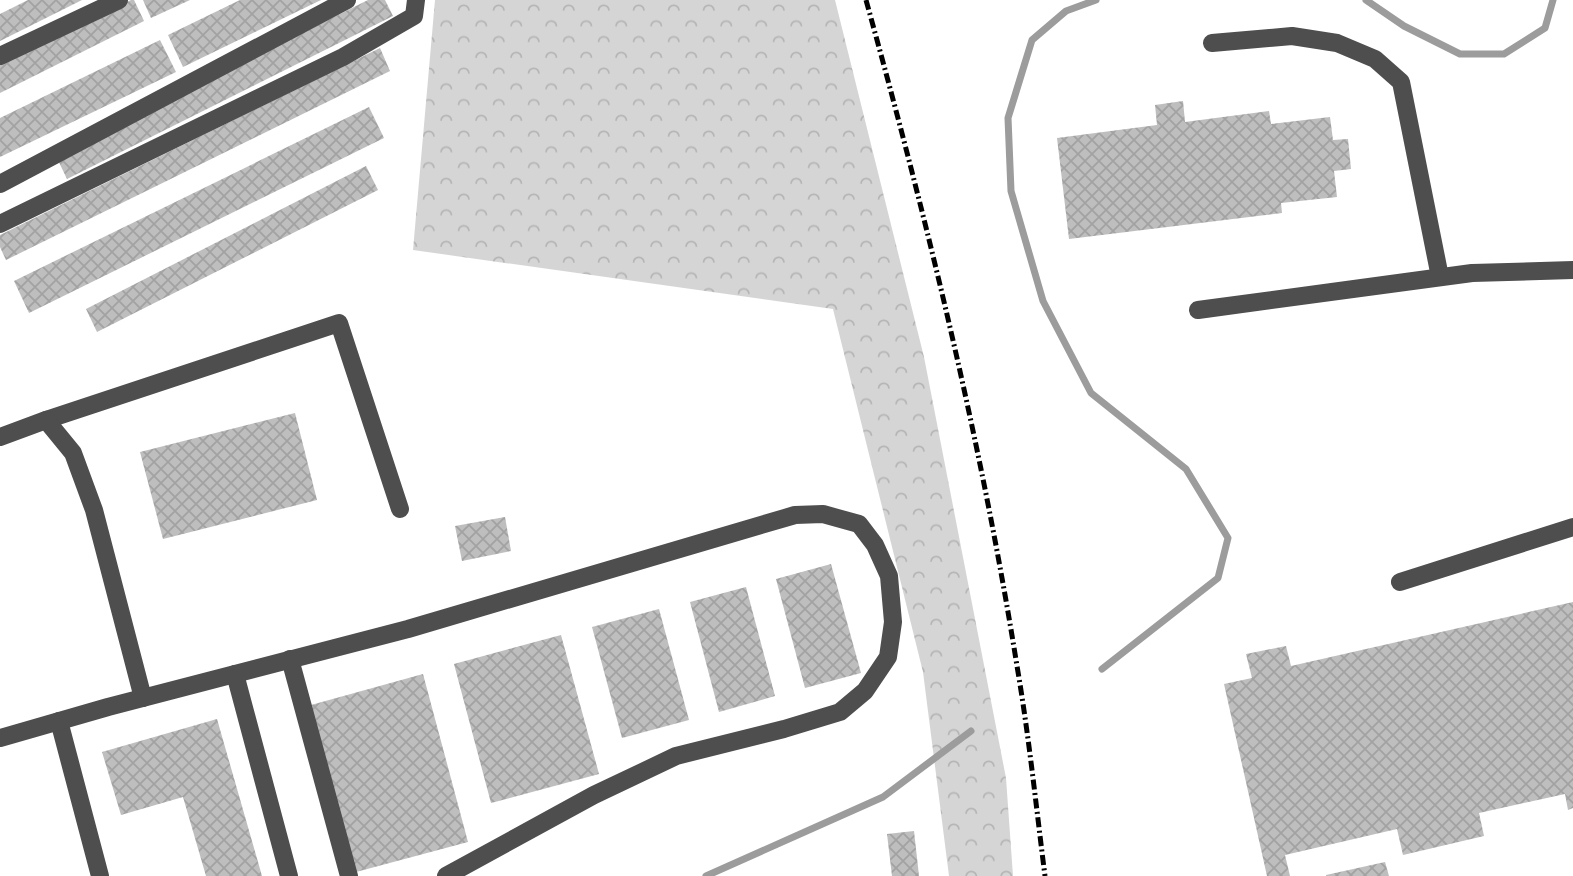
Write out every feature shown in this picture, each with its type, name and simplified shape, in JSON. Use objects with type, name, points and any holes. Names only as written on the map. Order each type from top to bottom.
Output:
[{"type":"lane","points":[[0,56],[119,0]]},
{"type":"lane","points":[[0,184],[347,0]]},
{"type":"lane","points":[[0,224],[343,57],[414,16],[416,0]]},
{"type":"lane","points":[[1212,43],[1293,36],[1337,43],[1375,59],[1401,82],[1440,277]]},
{"type":"lane","points":[[1198,310],[1472,272],[1573,270]]},
{"type":"lane","points":[[0,436],[339,323],[400,509]]},
{"type":"lane","points":[[46,420],[73,453],[93,510],[143,698]]},
{"type":"lane","points":[[0,738],[408,629],[795,515],[822,514],[859,524],[875,545],[889,576],[893,622],[888,657],[865,691],[840,712],[676,756],[594,795],[446,876]]},
{"type":"lane","points":[[1400,582],[1573,527]]},
{"type":"lane","points":[[290,659],[349,876]]},
{"type":"lane","points":[[235,674],[289,876]]},
{"type":"lane","points":[[59,721],[100,876]]},
{"type":"green space","points":[[435,0],[835,0],[924,357],[1006,778],[1013,876],[949,876],[923,672],[833,309],[413,250]]},
{"type":"building","points":[[28,0],[82,0],[0,41],[0,14]]},
{"type":"building","points":[[134,0],[144,21],[0,93],[0,65]]},
{"type":"building","points":[[143,0],[190,0],[151,18]]},
{"type":"building","points":[[240,0],[321,0],[183,67],[168,35]]},
{"type":"building","points":[[368,0],[385,0],[393,16],[67,179],[56,156]]},
{"type":"building","points":[[160,40],[176,72],[0,157],[0,118]]},
{"type":"building","points":[[380,48],[390,71],[6,260],[0,247],[0,235]]},
{"type":"building","points":[[1183,101],[1185,122],[1269,111],[1271,124],[1330,117],[1333,140],[1348,139],[1351,169],[1334,171],[1337,197],[1281,203],[1282,213],[1069,239],[1057,138],[1157,125],[1155,105]]},
{"type":"building","points":[[369,107],[384,138],[29,313],[14,281]]},
{"type":"building","points":[[366,166],[378,190],[97,332],[86,309]]},
{"type":"building","points":[[295,413],[317,500],[163,539],[140,452]]},
{"type":"building","points":[[505,517],[511,551],[462,561],[455,526]]},
{"type":"building","points":[[831,564],[861,673],[805,688],[776,579]]},
{"type":"building","points":[[746,587],[775,696],[719,712],[690,602]]},
{"type":"building","points":[[1573,602],[1573,808],[1568,810],[1565,794],[1479,813],[1484,836],[1403,855],[1397,829],[1285,855],[1290,876],[1267,876],[1224,684],[1252,678],[1246,654],[1286,646],[1291,666]]},
{"type":"building","points":[[659,609],[689,720],[622,738],[592,627]]},
{"type":"building","points":[[561,635],[599,774],[491,803],[454,664]]},
{"type":"building","points":[[423,674],[468,842],[356,872],[311,705]]},
{"type":"building","points":[[217,719],[262,876],[206,876],[183,797],[121,815],[102,752]]},
{"type":"building","points":[[914,831],[919,876],[892,876],[887,834]]},
{"type":"building","points":[[1385,862],[1389,876],[1326,876],[1326,875]]},
{"type":"waterway","points":[[1096,0],[1066,11],[1032,40],[1008,118],[1011,191],[1043,301],[1091,393],[1186,469],[1228,538],[1218,578],[1102,669]]},
{"type":"waterway","points":[[1366,0],[1404,26],[1460,54],[1504,54],[1545,28],[1553,0]]},
{"type":"waterway","points":[[706,876],[883,797],[971,731]]},
{"type":"railway","points":[[866,0],[931,248],[987,498],[1021,692],[1045,876]]}]
